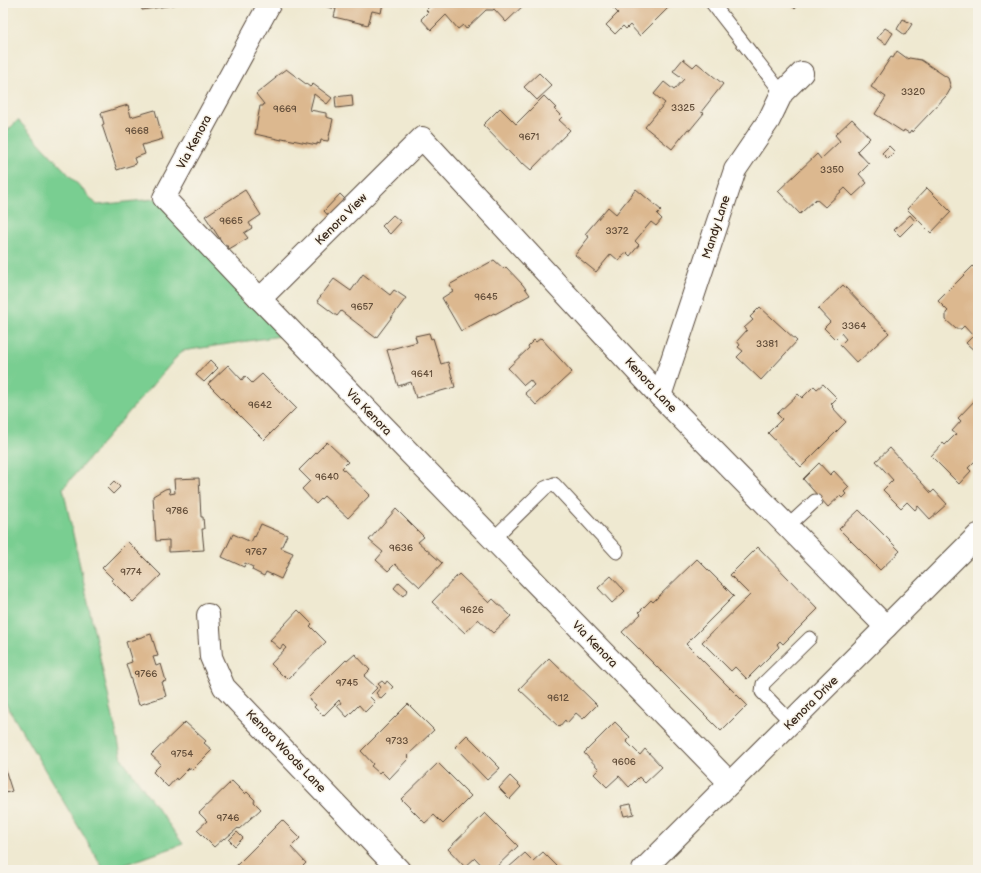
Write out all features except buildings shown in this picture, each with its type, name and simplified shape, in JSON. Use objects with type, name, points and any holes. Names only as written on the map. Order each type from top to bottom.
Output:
[{"type":"street","name":"Via Kenora","points":[[270,3],[164,198],[260,300],[730,783]]},
{"type":"street","name":"Mandy Lane","points":[[660,396],[735,170],[769,120],[782,93],[802,73]]},
{"type":"street","name":"Kenora View","points":[[260,300],[422,138]]},
{"type":"street","name":"Kenora Lane","points":[[422,138],[660,396],[886,627]]},
{"type":"street","name":"Kenora Drive","points":[[643,870],[978,535]]},
{"type":"street","name":"Kenora Woods Lane","points":[[208,615],[211,657],[224,687],[400,870]]},
{"type":"lane","points":[[712,3],[782,93]]},
{"type":"lane","points":[[493,539],[545,488],[554,484],[617,552]]},
{"type":"lane","points":[[788,526],[815,501]]},
{"type":"lane","points":[[791,722],[762,692],[763,684],[810,638]]},
{"type":"green space","points":[[18,120],[97,205],[164,198],[294,334],[182,351],[63,488],[122,759],[183,844],[110,870],[104,870],[3,699],[3,135]]}]
